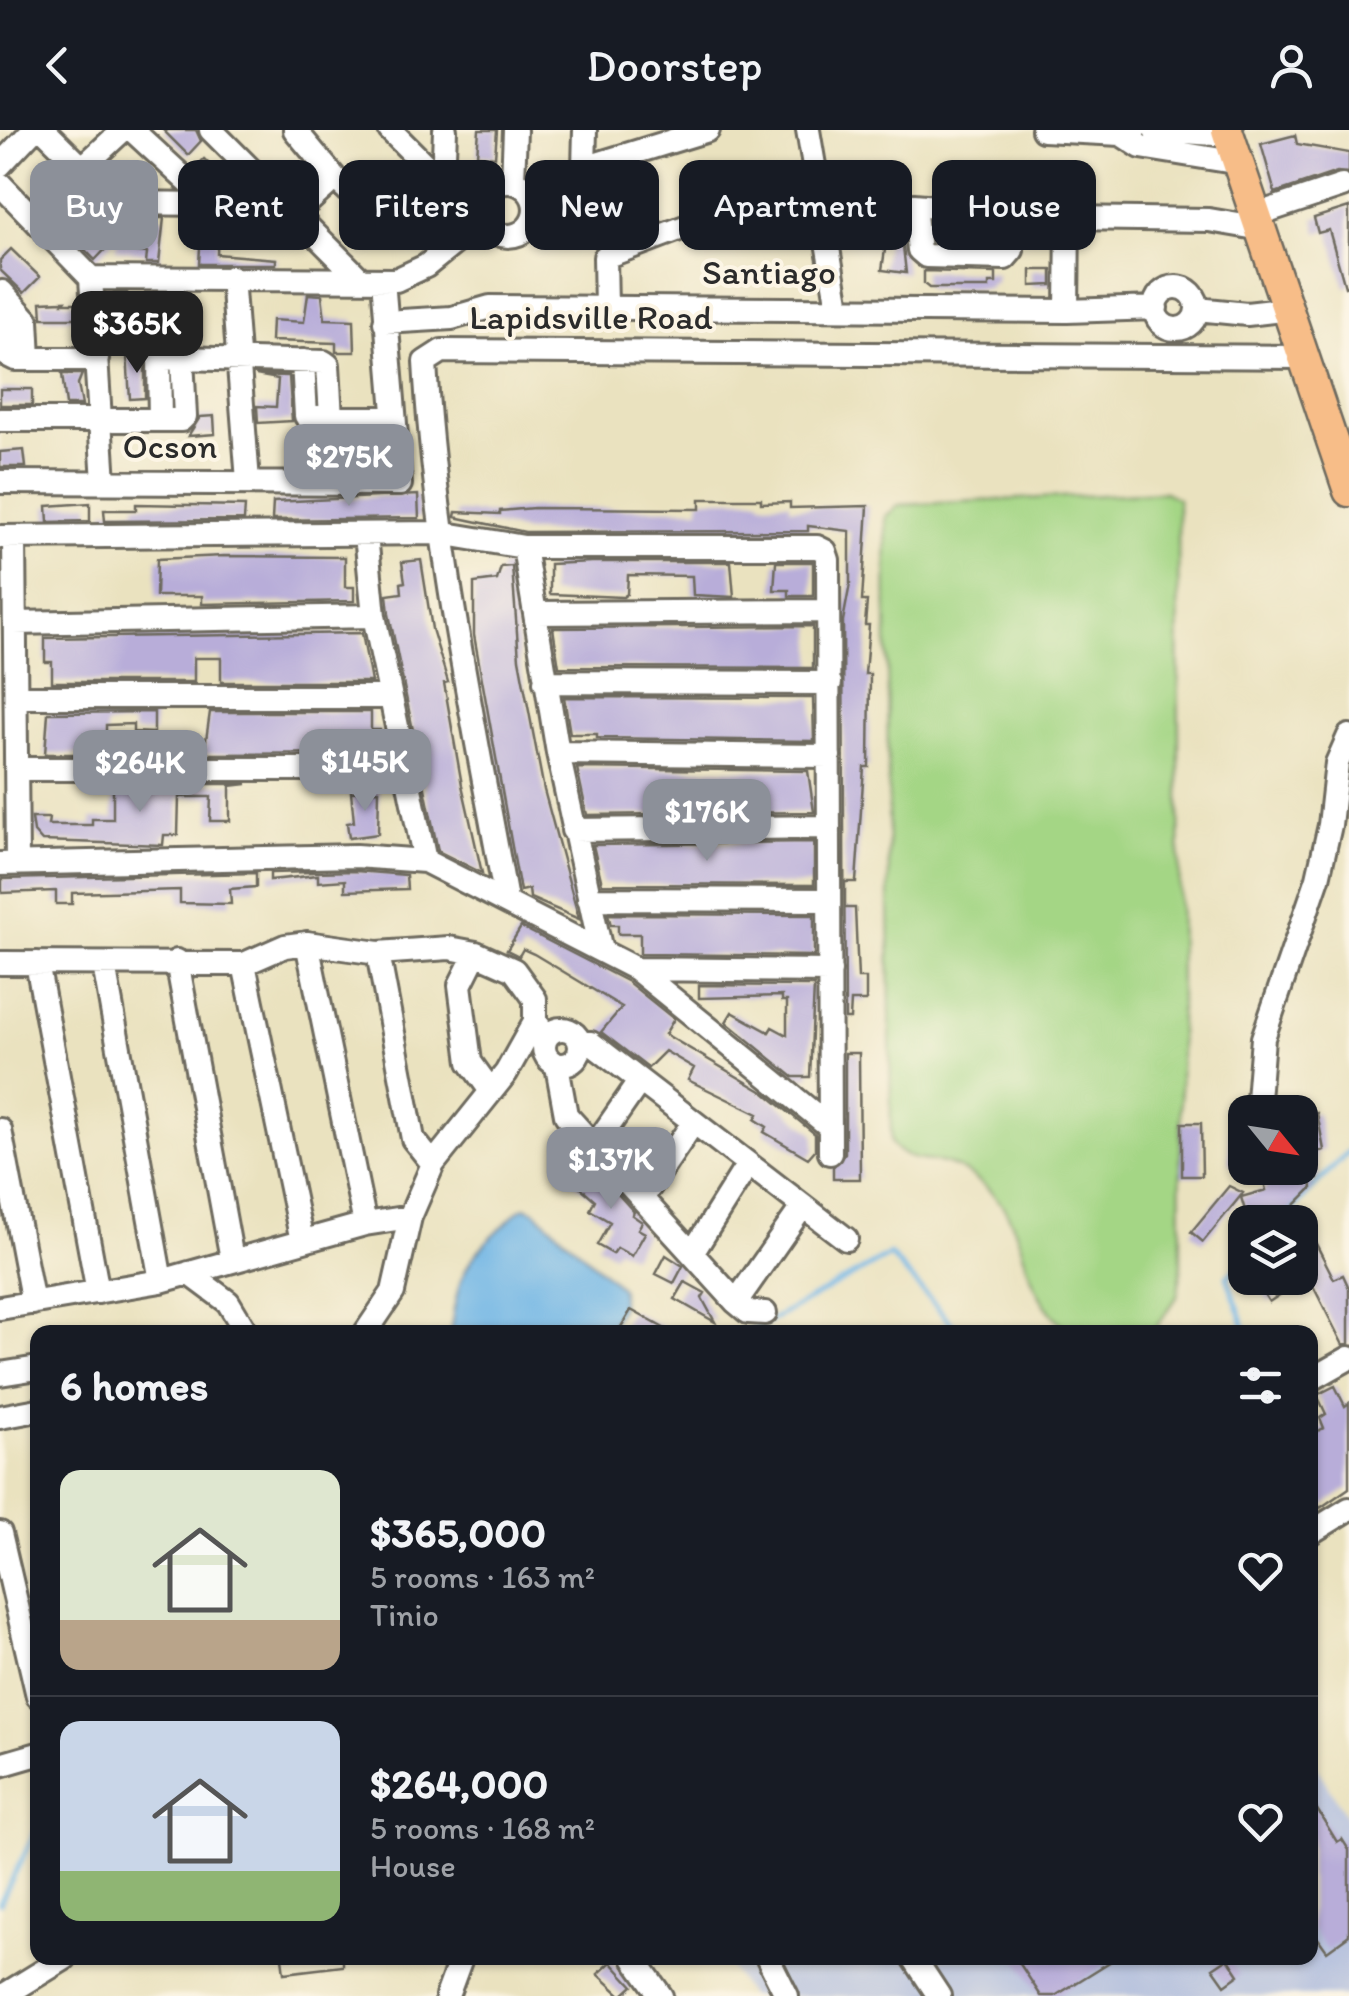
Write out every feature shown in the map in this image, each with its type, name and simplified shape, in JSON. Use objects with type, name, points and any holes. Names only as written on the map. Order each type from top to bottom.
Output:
[{"type":"main road","points":[[1232,142],[1349,491]]},
{"type":"street","points":[[0,165],[33,130]]},
{"type":"street","points":[[44,130],[74,160]]},
{"type":"street","points":[[91,160],[123,130]]},
{"type":"street","points":[[132,130],[178,173]]},
{"type":"street","points":[[211,130],[243,160]]},
{"type":"street","points":[[295,130],[339,183]]},
{"type":"street","points":[[390,130],[420,160]]},
{"type":"street","points":[[444,160],[445,130]]},
{"type":"street","points":[[505,234],[522,232],[535,213],[521,187],[516,130]]},
{"type":"street","points":[[584,160],[585,130]]},
{"type":"street","points":[[610,160],[708,130]]},
{"type":"street","points":[[808,130],[812,160]]},
{"type":"street","points":[[1044,130],[1129,132],[1141,147],[1232,142]]},
{"type":"street","points":[[1156,130],[1194,144]]},
{"type":"street","points":[[319,192],[334,178]]},
{"type":"street","points":[[0,184],[92,278],[104,482]]},
{"type":"street","points":[[505,188],[525,186]]},
{"type":"street","points":[[1096,218],[1260,221],[1342,186]]},
{"type":"street","points":[[932,206],[914,205],[919,250],[926,256],[1004,258],[1012,250]]},
{"type":"street","points":[[606,307],[605,258],[679,229]]},
{"type":"street","points":[[0,420],[160,420],[160,358],[302,362],[306,416],[393,418],[386,322],[371,279],[319,231]]},
{"type":"street","points":[[92,278],[371,279],[408,276],[446,250]]},
{"type":"street","points":[[827,250],[838,307]]},
{"type":"street","points":[[1067,312],[1068,250]]},
{"type":"street","points":[[232,278],[248,481]]},
{"type":"street","points":[[2,293],[7,355],[29,359],[97,359]]},
{"type":"street","name":"Santiago","points":[[386,322],[452,318],[490,308],[838,307],[1067,312],[1156,308],[1160,320],[1172,328],[1186,326],[1197,310],[1246,314],[1290,309]]},
{"type":"street","name":"Lapidsville Road","points":[[506,900],[440,533],[426,362],[442,351],[1306,356]]},
{"type":"street","name":"Ocson","points":[[0,482],[400,484],[393,418]]},
{"type":"street","points":[[830,1126],[636,969],[425,861],[356,856],[8,863],[17,769],[17,697],[7,537],[440,533],[524,547],[817,547],[828,560],[830,684],[829,756],[830,971],[830,1126],[830,1152]]},
{"type":"street","points":[[366,535],[374,616],[425,861]]},
{"type":"street","points":[[524,547],[558,754],[601,951]]},
{"type":"street","points":[[534,614],[828,610]]},
{"type":"street","points":[[15,623],[374,616]]},
{"type":"street","points":[[546,682],[830,684]]},
{"type":"street","points":[[17,697],[390,697]]},
{"type":"street","points":[[1258,1095],[1263,1038],[1318,878],[1337,763],[1349,736]]},
{"type":"street","points":[[558,754],[829,756]]},
{"type":"street","points":[[17,769],[405,769]]},
{"type":"street","points":[[574,830],[829,828]]},
{"type":"street","points":[[589,899],[829,900]]},
{"type":"street","points":[[307,943],[364,1224]]},
{"type":"street","points":[[0,963],[244,964],[285,946],[307,943],[378,953],[449,948],[476,952],[514,970],[535,999],[541,1029],[543,1046],[546,1058],[558,1066],[570,1064],[579,1054],[579,1041],[571,1031],[558,1029],[541,1029],[524,1046],[434,1164],[410,1217],[393,1292],[371,1325]]},
{"type":"street","points":[[476,952],[460,985],[470,1062],[491,1090]]},
{"type":"street","points":[[378,953],[413,1140],[434,1164]]},
{"type":"street","points":[[176,961],[232,1259]]},
{"type":"street","points":[[37,962],[98,1292]]},
{"type":"street","points":[[244,964],[302,1240]]},
{"type":"street","points":[[104,965],[161,1282]]},
{"type":"street","points":[[636,969],[830,971]]},
{"type":"street","points":[[579,1041],[591,1043],[846,1239]]},
{"type":"street","points":[[558,1066],[566,1116],[736,1302],[748,1312],[765,1313]]},
{"type":"street","points":[[594,1147],[639,1082]]},
{"type":"street","points":[[642,1197],[693,1123]]},
{"type":"street","points":[[0,1130],[33,1303]]},
{"type":"street","points":[[693,1252],[748,1164]]},
{"type":"street","points":[[736,1302],[803,1206]]},
{"type":"street","points":[[0,1308],[161,1282],[302,1240],[410,1217]]},
{"type":"street","points":[[190,1272],[228,1302],[242,1325]]},
{"type":"street","points":[[1318,1375],[1349,1358]]},
{"type":"street","points":[[0,1374],[30,1369]]},
{"type":"street","points":[[0,1417],[30,1411]]},
{"type":"street","points":[[1318,1529],[1349,1509]]},
{"type":"street","points":[[0,1532],[30,1661]]},
{"type":"street","points":[[0,1765],[30,1756]]},
{"type":"street","points":[[3,1996],[53,1965]]},
{"type":"street","points":[[447,1996],[458,1965]]},
{"type":"street","points":[[639,1965],[661,1996]]},
{"type":"street","points":[[771,1965],[786,1996]]},
{"type":"street","points":[[919,1965],[939,1996]]},
{"type":"shaded area","points":[[1318,1769],[1349,1821],[1349,1996],[749,1996],[728,1965],[1318,1965]]},
{"type":"green space","points":[[1165,492],[1178,499],[1181,1273],[1177,1297],[1158,1325],[1063,1325],[1040,1297],[1014,1227],[992,1193],[960,1169],[910,1157],[891,1143],[886,516],[899,505]]},
{"type":"water","points":[[525,1207],[535,1211],[621,1288],[621,1306],[612,1325],[451,1325],[459,1286],[469,1263]]},
{"type":"building","points":[[163,130],[196,130],[201,141],[188,155]]},
{"type":"building","points":[[479,130],[497,130],[495,157],[477,155]]},
{"type":"building","points":[[1295,135],[1297,144],[1349,153],[1349,173],[1337,172],[1275,193],[1261,144]]},
{"type":"building","points":[[1349,207],[1349,286],[1345,287],[1329,230],[1318,233],[1314,218]]},
{"type":"building","points":[[158,218],[164,218],[159,263],[146,263],[147,253],[116,250],[158,250]]},
{"type":"building","points":[[11,249],[40,277],[24,293],[0,270],[0,260]]},
{"type":"building","points":[[85,250],[105,250],[95,260]]},
{"type":"building","points":[[200,250],[276,259],[276,264],[199,264]]},
{"type":"building","points":[[885,250],[903,250],[906,273],[882,270]]},
{"type":"building","points":[[1031,270],[1052,270],[1052,285],[1031,286]]},
{"type":"building","points":[[924,271],[996,273],[996,283],[989,283],[989,288],[929,288],[924,284]]},
{"type":"building","points":[[114,293],[127,293],[125,314],[165,318],[168,296],[182,298],[181,333],[125,328],[123,347],[110,346],[108,313]]},
{"type":"building","points":[[308,294],[322,295],[325,319],[354,320],[355,352],[336,352],[336,343],[271,341],[272,320],[304,322]]},
{"type":"building","points":[[41,302],[78,303],[78,318],[42,318]]},
{"type":"building","points":[[145,354],[145,398],[130,399],[127,355]]},
{"type":"building","points":[[62,374],[82,374],[78,384],[82,405],[66,405]]},
{"type":"building","points":[[256,375],[289,376],[292,421],[258,423],[257,406],[276,407],[278,379]]},
{"type":"building","points":[[0,389],[32,389],[32,405],[0,405]]},
{"type":"building","points":[[214,416],[215,434],[188,436],[200,417]]},
{"type":"building","points":[[324,432],[381,433],[382,448],[323,450]]},
{"type":"building","points":[[291,449],[332,451],[331,469],[290,468]]},
{"type":"building","points":[[24,450],[26,467],[0,467],[0,452]]},
{"type":"building","points":[[418,495],[419,518],[272,520],[273,502]]},
{"type":"building","points":[[700,499],[761,499],[761,503],[790,502],[790,508],[868,506],[862,601],[867,601],[865,625],[869,625],[865,674],[870,674],[869,767],[864,767],[856,882],[845,882],[845,908],[855,908],[858,978],[866,978],[866,1001],[851,1001],[850,1019],[845,1019],[843,621],[850,584],[850,531],[808,526],[808,531],[525,532],[455,517],[456,512],[500,514],[534,508],[700,509]]},
{"type":"building","points":[[90,503],[90,521],[48,522],[47,506]]},
{"type":"building","points":[[136,504],[245,506],[244,520],[105,521],[104,510],[136,510]]},
{"type":"building","points":[[345,557],[345,587],[354,587],[354,601],[202,604],[202,596],[156,596],[157,559]]},
{"type":"building","points":[[421,560],[432,629],[448,682],[444,683],[462,785],[482,873],[438,851],[389,614],[387,595],[402,593],[401,583],[405,582],[402,562]]},
{"type":"building","points":[[731,562],[734,597],[693,595],[692,576],[628,575],[627,594],[623,597],[550,594],[550,564]]},
{"type":"building","points":[[776,562],[813,562],[813,596],[789,596],[789,590],[774,590]]},
{"type":"building","points":[[512,566],[519,659],[544,790],[579,919],[530,898],[529,889],[520,891],[474,635],[474,583],[497,580],[501,567]]},
{"type":"building","points":[[813,626],[813,668],[559,667],[553,628]]},
{"type":"building","points":[[362,633],[371,682],[221,682],[221,658],[194,658],[194,682],[52,682],[52,662],[45,662],[45,638]]},
{"type":"building","points":[[564,697],[813,698],[814,741],[597,738],[597,734],[570,734]]},
{"type":"building","points":[[154,712],[154,733],[133,732],[133,724],[106,725],[106,754],[45,754],[48,713]]},
{"type":"building","points":[[210,712],[371,712],[371,730],[380,730],[380,753],[204,754]]},
{"type":"building","points":[[577,768],[808,771],[814,812],[587,815]]},
{"type":"building","points":[[113,784],[247,784],[230,786],[230,821],[210,821],[211,797],[179,797],[178,835],[164,835],[163,845],[42,841],[34,832],[32,818],[49,818],[48,825],[92,825],[92,819],[113,819]]},
{"type":"building","points":[[379,790],[378,834],[349,838],[347,823],[354,822],[351,792]]},
{"type":"building","points":[[814,842],[814,885],[602,884],[593,845]]},
{"type":"building","points":[[356,871],[406,875],[407,889],[345,891],[345,880],[318,882],[318,875],[270,880],[270,873]]},
{"type":"building","points":[[256,873],[256,887],[230,889],[231,904],[180,903],[180,890],[72,893],[72,904],[56,904],[56,891],[2,893],[2,879]]},
{"type":"building","points":[[608,914],[814,915],[814,956],[640,954],[640,934],[618,934],[618,925],[611,925]]},
{"type":"building","points":[[521,927],[628,982],[674,1019],[665,1034],[765,1093],[815,1134],[815,1150],[808,1158],[764,1132],[767,1127],[755,1119],[758,1114],[688,1080],[694,1068],[665,1051],[648,1068],[601,1032],[622,1007],[534,954],[523,949],[519,956],[507,950]]},
{"type":"building","points":[[699,985],[814,986],[810,1077],[793,1077],[726,1022],[732,1012],[769,1032],[772,1027],[787,1035],[787,1001],[782,1001],[782,996],[699,998]]},
{"type":"building","points":[[845,1053],[859,1053],[860,1179],[833,1179],[833,1167],[845,1153]]},
{"type":"building","points":[[1318,1118],[1324,1150],[1318,1151]]},
{"type":"building","points":[[1182,1123],[1201,1123],[1202,1176],[1182,1176]]},
{"type":"building","points":[[587,1160],[642,1222],[638,1229],[645,1233],[632,1256],[617,1248],[613,1254],[597,1245],[610,1222],[590,1210],[595,1200],[572,1180]]},
{"type":"building","points":[[1265,1185],[1312,1188],[1295,1205],[1243,1205],[1241,1197],[1266,1190]]},
{"type":"building","points":[[1229,1186],[1243,1193],[1233,1205],[1228,1205],[1228,1211],[1203,1242],[1191,1232]]},
{"type":"building","points":[[1318,1248],[1334,1279],[1343,1275],[1349,1288],[1349,1343],[1343,1345],[1318,1295]]},
{"type":"building","points":[[666,1255],[683,1266],[674,1283],[656,1274]]},
{"type":"building","points":[[685,1282],[705,1293],[702,1298],[715,1322],[675,1299]]},
{"type":"building","points":[[631,1310],[658,1325],[622,1325]]},
{"type":"building","points":[[1335,1386],[1345,1406],[1349,1403],[1349,1488],[1320,1508],[1318,1431],[1324,1428],[1320,1418],[1326,1414],[1318,1394]]},
{"type":"building","points":[[1318,1811],[1337,1842],[1342,1839],[1349,1850],[1349,1935],[1327,1951],[1318,1938]]},
{"type":"building","points":[[283,1965],[343,1965],[343,1966],[284,1973]]},
{"type":"building","points":[[614,1965],[633,1986],[622,1996],[598,1974]]},
{"type":"building","points":[[1021,1965],[1105,1965],[1055,1996],[1041,1996]]},
{"type":"building","points":[[1233,1965],[1239,1975],[1225,1985],[1213,1968]]},
{"type":"waterway","points":[[1297,1205],[1349,1151]]},
{"type":"waterway","points":[[763,1325],[890,1255],[953,1325]]},
{"type":"waterway","points":[[1228,1276],[1228,1280]]},
{"type":"waterway","points":[[1234,1295],[1244,1325]]},
{"type":"waterway","points":[[0,1903],[30,1843]]}]
